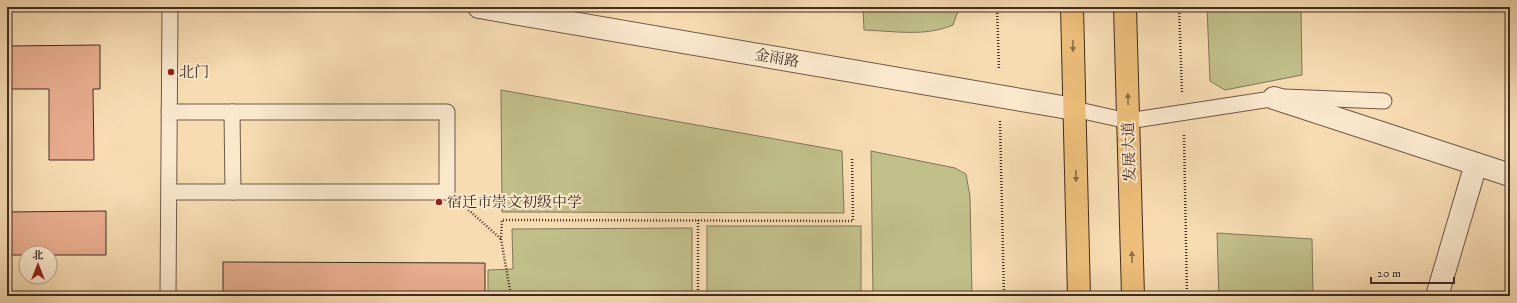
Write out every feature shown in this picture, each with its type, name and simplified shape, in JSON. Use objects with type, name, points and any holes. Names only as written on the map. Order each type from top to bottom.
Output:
[{"type":"main road","points":[[1072,7],[1079,296]]},
{"type":"main road","name":"发展大道","points":[[1126,7],[1133,296]]},
{"type":"street","name":"金雨路","points":[[480,7],[1074,109]]},
{"type":"street","points":[[1274,98],[1510,175]]},
{"type":"street","points":[[1437,296],[1476,164]]},
{"type":"lane","points":[[168,296],[170,7]]},
{"type":"lane","points":[[1074,109],[1128,121],[1284,97],[1384,101]]},
{"type":"lane","points":[[168,192],[447,192],[447,112],[169,112]]},
{"type":"lane","points":[[232,112],[233,192]]},
{"type":"path","points":[[997,7],[1004,296]]},
{"type":"path","points":[[1179,7],[1187,296]]},
{"type":"path","points":[[511,296],[501,239],[502,220],[853,221],[852,157]]},
{"type":"path","points":[[447,192],[501,239]]},
{"type":"path","points":[[698,220],[698,296]]},
{"type":"shaded area","points":[[863,7],[959,8],[953,25],[932,31],[909,32],[864,30]]},
{"type":"shaded area","points":[[1207,7],[1301,7],[1302,75],[1225,90],[1210,81]]},
{"type":"shaded area","points":[[501,90],[842,151],[844,213],[502,212]]},
{"type":"shaded area","points":[[871,151],[955,168],[966,174],[970,196],[972,296],[873,296]]},
{"type":"shaded area","points":[[707,226],[861,226],[861,296],[707,296]]},
{"type":"shaded area","points":[[692,228],[692,296],[488,296],[488,270],[513,269],[512,229]]},
{"type":"shaded area","points":[[1217,233],[1312,239],[1313,296],[1219,296]]},
{"type":"building","points":[[100,45],[100,89],[93,89],[94,160],[49,160],[49,89],[7,89],[7,46]]},
{"type":"building","points":[[106,211],[106,255],[58,255],[58,245],[18,245],[18,255],[7,255],[7,212]]},
{"type":"building","points":[[223,262],[485,263],[485,296],[223,296]]},
{"type":"place","name":"北门","points":[[171,72]]},
{"type":"place","name":"宿迁市崇文初级中学","points":[[439,202]]}]
